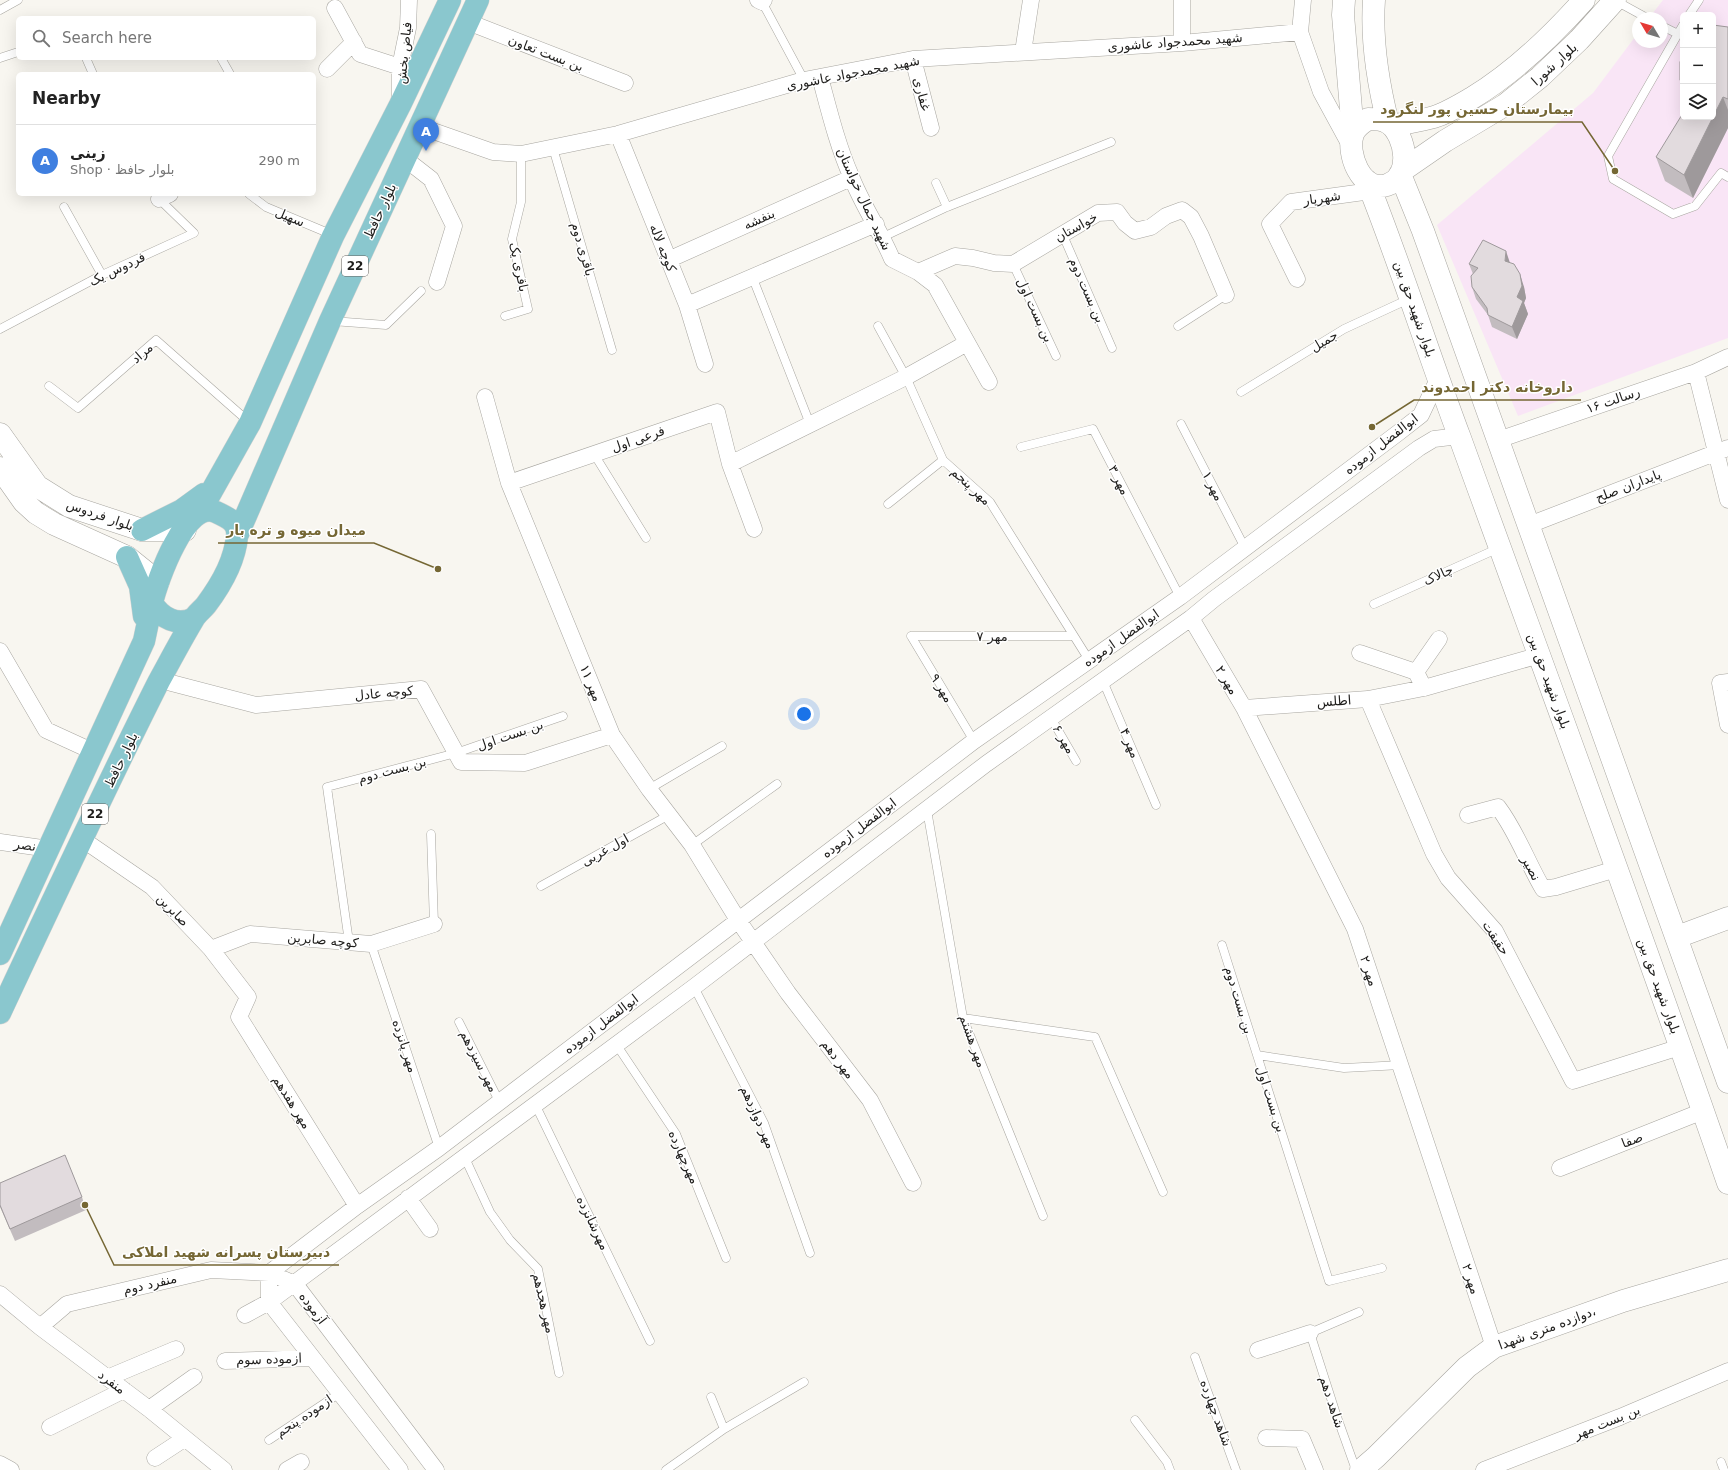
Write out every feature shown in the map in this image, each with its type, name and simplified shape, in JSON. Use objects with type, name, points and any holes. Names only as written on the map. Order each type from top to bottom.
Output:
[{"type":"main road","name":"22","points":[[0,954],[144,641],[158,582],[169,554],[185,530],[200,512],[250,423],[333,236],[400,105],[450,0]]},
{"type":"main road","name":"بلوار حافظ","points":[[238,534],[330,321],[478,0]]},
{"type":"main road","points":[[1344,0],[1344,22],[1353,141],[1353,160],[1369,186],[1387,185],[1396,180],[1402,172],[1404,162],[1403,145],[1395,130],[1390,125],[1379,119],[1368,119],[1359,125],[1353,141]]},
{"type":"main road","points":[[1374,0],[1373,15],[1378,79],[1390,125]]},
{"type":"main road","name":"بلوار شورا","points":[[1390,125],[1434,117],[1455,108],[1492,86],[1525,60],[1584,0]]},
{"type":"main road","name":"بلوار شورا","points":[[1402,172],[1445,141],[1505,105],[1540,77],[1579,40],[1615,0]]},
{"type":"main road","points":[[1402,172],[1728,1082]]},
{"type":"main road","name":"بلوار شهید حق بین","points":[[1369,186],[1412,298],[1459,436],[1540,655],[1704,1112],[1728,1183]]},
{"type":"main road","name":"بلوار فردوس","points":[[0,434],[37,486],[52,497],[70,506],[142,530],[185,530]]},
{"type":"main road","name":"بلوار فردوس","points":[[0,468],[24,502],[36,513],[54,524],[127,557],[158,582]]},
{"type":"main road","points":[[142,530],[182,510],[214,486]]},
{"type":"main road","points":[[200,512],[209,509],[224,515],[236,525],[238,534]]},
{"type":"main road","name":"22","points":[[194,618],[205,607],[223,580],[230,565],[238,534]]},
{"type":"main road","points":[[127,557],[140,586],[145,625],[144,641]]},
{"type":"main road","points":[[152,603],[158,612],[173,620],[188,621],[194,618]]},
{"type":"main road","name":"بلوار حافظ","points":[[0,1013],[82,839],[160,680],[194,618]]},
{"type":"main road","points":[[1677,937],[1728,918]]},
{"type":"main road","name":"دوازده متری شهدا،","points":[[1372,1464],[1467,1367],[1494,1347],[1623,1301],[1728,1270]]},
{"type":"street","name":"فیاض بخش","points":[[400,105],[400,67],[408,28],[410,0]]},
{"type":"street","points":[[1023,52],[1031,0]]},
{"type":"street","points":[[1182,0],[1182,43]]},
{"type":"street","points":[[1303,0],[1300,32],[1321,92],[1353,141]]},
{"type":"street","points":[[335,8],[360,54],[400,67]]},
{"type":"street","name":"بن‌ بست تعاون","points":[[468,22],[625,83]]},
{"type":"street","name":"شهید محمدجواد عاشوری","points":[[419,126],[493,152],[521,154],[618,134],[804,80],[913,59],[1182,43],[1300,32]]},
{"type":"street","points":[[327,69],[354,42]]},
{"type":"street","name":"غفاری","points":[[913,59],[931,128]]},
{"type":"street","name":"شهید جمال خواستان","points":[[820,77],[838,142],[851,178],[879,230],[892,259],[918,272],[935,285],[989,382]]},
{"type":"street","name":"کوچه لاله","points":[[618,134],[687,305],[705,364]]},
{"type":"street","points":[[404,158],[431,179],[454,226],[437,282]]},
{"type":"street","name":"بنفشه","points":[[668,260],[851,178]]},
{"type":"street","name":"شهریار","points":[[1297,279],[1270,224],[1291,202],[1369,186]]},
{"type":"street","name":"خواستان","points":[[1013,264],[1062,233],[1098,213],[1117,212],[1125,224],[1135,231],[1151,227],[1166,216],[1182,210],[1191,217],[1202,236],[1226,295]]},
{"type":"street","points":[[687,305],[752,276],[879,230]]},
{"type":"street","points":[[918,272],[955,256],[994,263],[1013,264]]},
{"type":"street","points":[[730,464],[906,377],[968,343]]},
{"type":"street","name":"رسالت ۱۶","points":[[1498,440],[1696,372],[1728,357]]},
{"type":"street","points":[[1696,372],[1722,450],[1728,500]]},
{"type":"street","name":"ابوالفضل ازموده","points":[[269,1273],[357,1206],[439,1148],[974,741],[1180,597],[1421,415],[1439,377]]},
{"type":"street","name":"مهر ۱۱","points":[[485,397],[509,483],[612,735],[649,789],[692,845],[738,920],[753,940]]},
{"type":"street","name":"فرعی اول","points":[[509,483],[717,412],[730,464],[754,529]]},
{"type":"street","name":"ابوالفضل ازموده","points":[[245,1315],[269,1302],[295,1284],[408,1198],[465,1158],[535,1104],[694,987],[753,940],[986,764],[1191,618],[1214,599],[1419,448],[1434,439],[1459,436]]},
{"type":"street","name":"پایداران صلح","points":[[1529,525],[1722,450]]},
{"type":"street","name":"مهر ۲","points":[[1191,618],[1244,708],[1356,929],[1494,1347]]},
{"type":"street","points":[[1416,672],[1438,639]]},
{"type":"street","points":[[0,651],[46,730],[94,752]]},
{"type":"street","points":[[1360,653],[1416,672],[1424,688]]},
{"type":"street","name":"اطلس","points":[[1244,708],[1368,699],[1424,688],[1540,655]]},
{"type":"street","name":"کوچه عادل","points":[[160,680],[256,705],[421,689],[461,762],[525,763],[612,735]]},
{"type":"street","points":[[1728,682],[1720,683],[1728,725]]},
{"type":"street","name":"حقیقت","points":[[1368,699],[1434,854],[1448,878],[1495,931],[1573,1081],[1680,1047]]},
{"type":"street","name":"نصیر","points":[[1468,815],[1498,807],[1508,820],[1530,868],[1543,889],[1556,887],[1616,869]]},
{"type":"street","name":"صابرین","points":[[82,839],[152,887],[211,949],[248,997]]},
{"type":"street","name":"نصر","points":[[0,842],[49,849]]},
{"type":"street","name":"کوچه صابرین","points":[[211,949],[250,934],[371,944],[434,924]]},
{"type":"street","name":"مهر دهم","points":[[753,940],[788,993],[870,1100],[914,1183]]},
{"type":"street","name":"مهر هفدهم","points":[[248,997],[239,1017],[357,1206]]},
{"type":"street","name":"صفا","points":[[1560,1168],[1704,1112]]},
{"type":"street","points":[[408,1198],[430,1229]]},
{"type":"street","name":"منفرد دوم","points":[[40,1327],[67,1304],[211,1270],[269,1273]]},
{"type":"street","points":[[269,1273],[269,1302],[400,1470]]},
{"type":"street","name":"آزموده","points":[[269,1273],[295,1284],[436,1470]]},
{"type":"street","name":"منفرد","points":[[1,1297],[149,1409],[224,1470]]},
{"type":"street","points":[[1258,1350],[1310,1333]]},
{"type":"street","points":[[107,1378],[176,1349]]},
{"type":"street","name":"ازموده سوم","points":[[225,1361],[312,1358]]},
{"type":"street","name":"بن بست مهر","points":[[1484,1470],[1620,1417],[1728,1371]]},
{"type":"street","points":[[149,1409],[194,1377]]},
{"type":"street","points":[[50,1427],[124,1390]]},
{"type":"street","points":[[1266,1438],[1302,1439],[1315,1470]]},
{"type":"street","points":[[155,1458],[184,1439]]},
{"type":"street","points":[[0,1464],[10,1470]]},
{"type":"lane","points":[[0,10],[18,0]]},
{"type":"lane","points":[[761,0],[804,80]]},
{"type":"lane","points":[[1615,0],[1636,12]]},
{"type":"lane","points":[[1691,12],[1698,0]]},
{"type":"lane","points":[[1668,29],[1678,34]]},
{"type":"lane","points":[[1680,30],[1608,156],[1613,180],[1673,214],[1695,206],[1721,173],[1728,177]]},
{"type":"lane","points":[[0,58],[16,53]]},
{"type":"lane","points":[[87,60],[92,72]]},
{"type":"lane","points":[[222,60],[229,72]]},
{"type":"lane","points":[[879,230],[947,207],[1111,142]]},
{"type":"lane","name":"باقری دوم","points":[[553,148],[612,350]]},
{"type":"lane","name":"باقری یک","points":[[505,316],[528,309],[512,239],[522,202],[521,154]]},
{"type":"lane","points":[[936,183],[947,207]]},
{"type":"lane","name":"فردوس یک","points":[[0,330],[102,275],[194,233],[162,196]]},
{"type":"lane","name":"سهیل","points":[[252,196],[266,207],[333,236]]},
{"type":"lane","points":[[64,207],[102,275]]},
{"type":"lane","name":"بن بست دوم","points":[[1062,233],[1112,348]]},
{"type":"lane","name":"بن بست اول","points":[[1013,264],[1056,356]]},
{"type":"lane","points":[[752,276],[810,424]]},
{"type":"lane","points":[[330,321],[386,325],[421,291]]},
{"type":"lane","points":[[1178,326],[1226,295]]},
{"type":"lane","name":"جمیل","points":[[1241,392],[1344,329],[1412,298]]},
{"type":"lane","name":"مهر پنجم","points":[[878,326],[906,377],[943,460],[990,502],[1090,660]]},
{"type":"lane","name":"مراد","points":[[49,386],[78,408],[156,340],[250,423]]},
{"type":"lane","name":"مهر ۱","points":[[1181,424],[1245,548]]},
{"type":"lane","name":"مهر ۳","points":[[1021,447],[1093,429],[1180,597]]},
{"type":"lane","points":[[594,454],[646,538]]},
{"type":"lane","points":[[888,504],[943,460]]},
{"type":"lane","name":"چالاک","points":[[1374,604],[1501,547]]},
{"type":"lane","name":"مهر ۷","points":[[911,636],[1074,636]]},
{"type":"lane","name":"مهر ۹","points":[[911,636],[974,741]]},
{"type":"lane","name":"مهر ۴","points":[[1104,680],[1156,805]]},
{"type":"lane","name":"بن بست اول","points":[[456,753],[563,716]]},
{"type":"lane","name":"مهر ۶","points":[[1051,718],[1076,761]]},
{"type":"lane","points":[[649,789],[722,746]]},
{"type":"lane","name":"بن بست دوم","points":[[349,942],[327,787],[456,753]]},
{"type":"lane","points":[[692,845],[777,784]]},
{"type":"lane","name":"مهر هشتم","points":[[927,810],[963,1018],[1043,1216]]},
{"type":"lane","name":"اول غربی","points":[[541,886],[668,815]]},
{"type":"lane","points":[[431,834],[434,924]]},
{"type":"lane","name":"مهر پانزده","points":[[371,944],[439,1148]]},
{"type":"lane","name":"بن بست دوم","points":[[1222,944],[1257,1055]]},
{"type":"lane","name":"مهر دوازدهم","points":[[694,987],[764,1123],[810,1253]]},
{"type":"lane","points":[[963,1018],[1095,1037],[1163,1192]]},
{"type":"lane","name":"مهر سیزدهم","points":[[459,1022],[499,1101]]},
{"type":"lane","name":"مهرچهارده","points":[[616,1044],[676,1134],[726,1258]]},
{"type":"lane","name":"بن بست اول","points":[[1382,1268],[1329,1281],[1257,1055],[1344,1068],[1401,1065]]},
{"type":"lane","name":"مهرشانزده","points":[[535,1104],[650,1341]]},
{"type":"lane","name":"مهر هجدهم","points":[[465,1158],[490,1212],[510,1240],[538,1269],[559,1373]]},
{"type":"lane","points":[[1310,1333],[1358,1312]]},
{"type":"lane","name":"شاهد دهم","points":[[1310,1333],[1356,1470]]},
{"type":"lane","name":"شاهد چهارده","points":[[1195,1357],[1236,1470]]},
{"type":"lane","points":[[666,1470],[724,1429],[804,1382]]},
{"type":"lane","name":"ازموده پنجم","points":[[269,1440],[340,1393]]},
{"type":"lane","points":[[711,1397],[724,1429]]},
{"type":"lane","points":[[1134,1420],[1167,1462],[1170,1470]]},
{"type":"shaded area","points":[[1663,0],[1728,0],[1728,338],[1518,416],[1437,225],[1593,93],[1632,41],[1632,48],[1668,48],[1668,12],[1654,12]]},
{"type":"building","points":[[1716,25],[1728,27],[1728,99],[1723,97],[1716,111]]},
{"type":"building","points":[[1680,118],[1680,120],[1712,120],[1684,175],[1656,157]]},
{"type":"building","points":[[1483,240],[1506,251],[1505,261],[1514,264],[1520,274],[1522,286],[1517,297],[1523,301],[1512,327],[1488,315],[1487,308],[1472,287],[1471,276],[1478,268],[1469,264]]},
{"type":"building","points":[[65,1155],[82,1197],[10,1229],[0,1205],[0,1183]]},
{"type":"place","name":"زینی","points":[[426,151]]},
{"type":"place","name":"بیمارستان حسین پور لنگرود","points":[[1615,171]]},
{"type":"place","name":"داروخانه دکتر احمدوند","points":[[1372,427]]},
{"type":"place","name":"میدان میوه و تره بار","points":[[438,569]]},
{"type":"place","name":"دبیرستان پسرانه شهید املاکی","points":[[85,1205]]}]
